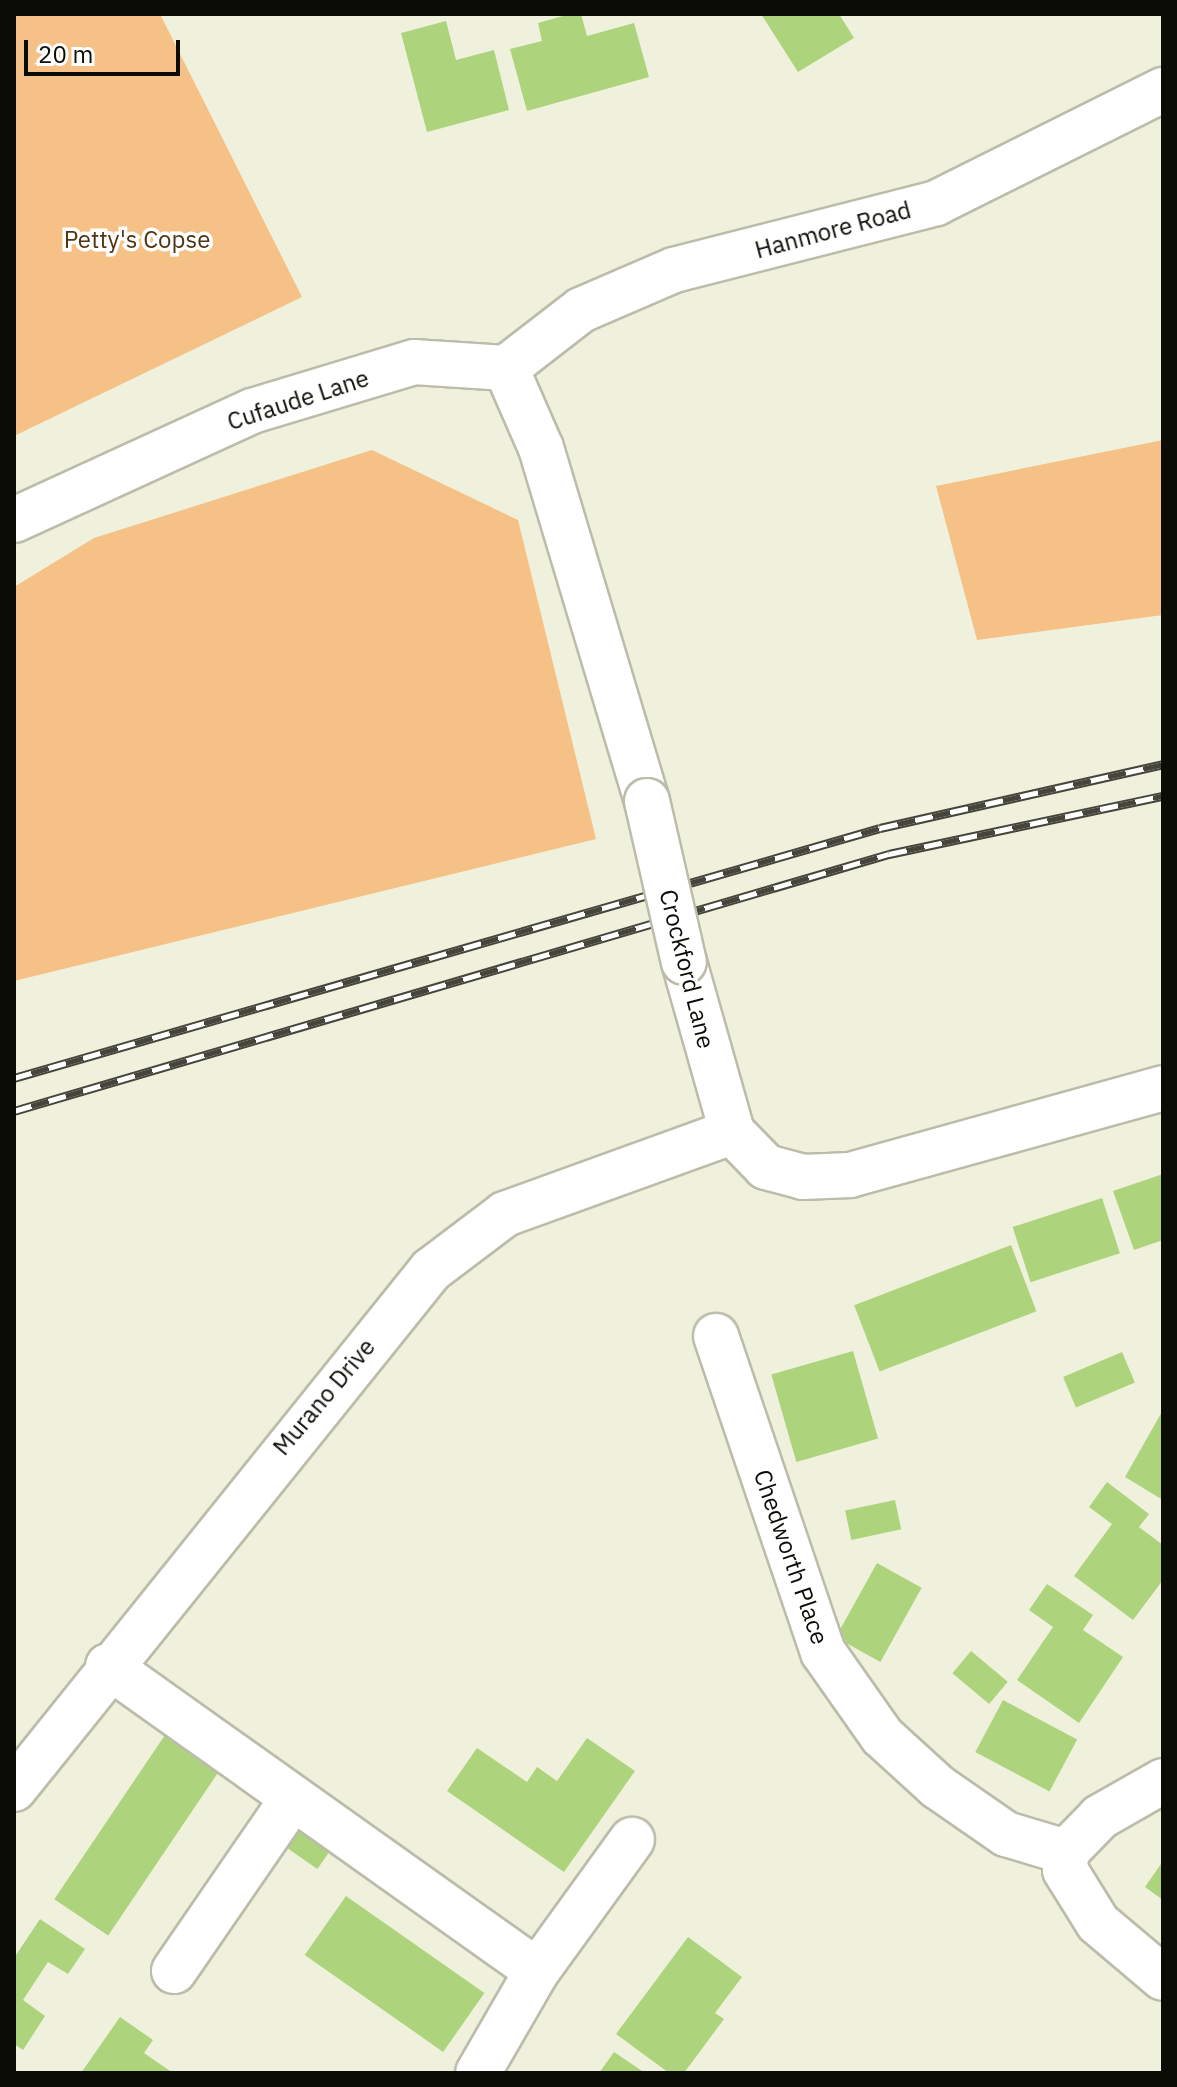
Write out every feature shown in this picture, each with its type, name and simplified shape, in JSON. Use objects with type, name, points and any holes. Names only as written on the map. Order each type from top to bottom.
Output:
[{"type":"street","name":"Hanmore Road","points":[[506,368],[594,304],[674,270],[936,203],[1163,90]]},
{"type":"street","name":"Cufaude Lane","points":[[14,520],[252,411],[414,362],[506,368]]},
{"type":"street","name":"Crockford Lane","points":[[506,368],[541,448],[647,801],[684,962],[732,1132],[766,1167],[803,1177],[850,1175],[1163,1088]]},
{"type":"street","name":"Murano Drive","points":[[14,1789],[108,1666],[431,1270],[505,1214],[732,1132]]},
{"type":"street","name":"Chedworth Place","points":[[716,1336],[823,1652],[882,1736],[938,1787],[1006,1834],[1066,1852]]},
{"type":"street","points":[[108,1666],[537,1971]]},
{"type":"street","points":[[1163,1781],[1100,1817],[1066,1852],[1069,1886],[1098,1923],[1163,1978]]},
{"type":"street","points":[[174,1971],[293,1798]]},
{"type":"street","points":[[478,2073],[537,1971],[632,1840]]},
{"type":"green space","name":"Petty's Copse","points":[[14,14],[160,14],[302,297],[14,436]]},
{"type":"green space","points":[[1163,440],[1163,615],[977,640],[936,486]]},
{"type":"green space","points":[[372,450],[518,520],[596,839],[14,981],[14,587],[94,538]]},
{"type":"building","points":[[581,14],[587,36],[634,23],[649,77],[527,111],[510,49],[542,41],[538,23]]},
{"type":"building","points":[[761,14],[839,14],[854,38],[798,72]]},
{"type":"building","points":[[446,21],[456,60],[494,50],[509,110],[427,132],[401,33]]},
{"type":"building","points":[[1163,1174],[1163,1240],[1134,1250],[1113,1191]]},
{"type":"building","points":[[1102,1198],[1120,1253],[1031,1282],[1013,1227]]},
{"type":"building","points":[[1011,1245],[1036,1311],[880,1371],[854,1305]]},
{"type":"building","points":[[853,1351],[878,1438],[796,1462],[771,1374]]},
{"type":"building","points":[[1122,1352],[1135,1382],[1076,1407],[1063,1377]]},
{"type":"building","points":[[1163,1410],[1163,1500],[1125,1477]]},
{"type":"building","points":[[1107,1482],[1149,1514],[1139,1527],[1163,1545],[1163,1580],[1133,1620],[1074,1576],[1112,1524],[1089,1507]]},
{"type":"building","points":[[895,1500],[901,1529],[851,1540],[845,1511]]},
{"type":"building","points":[[877,1563],[922,1588],[880,1662],[836,1637]]},
{"type":"building","points":[[1047,1584],[1093,1615],[1083,1630],[1123,1657],[1079,1723],[1017,1680],[1053,1627],[1029,1610]]},
{"type":"building","points":[[971,1651],[1008,1682],[989,1704],[952,1673]]},
{"type":"building","points":[[1003,1700],[1077,1739],[1049,1792],[975,1752]]},
{"type":"building","points":[[165,1735],[219,1771],[108,1935],[54,1899]]},
{"type":"building","points":[[587,1738],[635,1771],[564,1872],[447,1791],[477,1748],[527,1782],[537,1767],[557,1781]]},
{"type":"building","points":[[302,1823],[334,1845],[317,1869],[285,1847]]},
{"type":"building","points":[[1163,1861],[1163,1900],[1145,1887]]},
{"type":"building","points":[[346,1896],[484,1993],[443,2052],[305,1955]]},
{"type":"building","points":[[40,1919],[85,1949],[68,1974],[48,1962],[23,2000],[45,2016],[23,2050],[14,2044],[14,1958]]},
{"type":"building","points":[[688,1937],[742,1977],[715,2013],[724,2019],[684,2073],[669,2073],[616,2034]]},
{"type":"building","points":[[120,2017],[153,2040],[144,2053],[173,2073],[81,2073]]},
{"type":"building","points":[[614,2052],[645,2073],[599,2073]]},
{"type":"railway","points":[[14,1078],[880,828],[1163,764]]},
{"type":"railway","points":[[14,1111],[889,854],[1163,796]]}]
